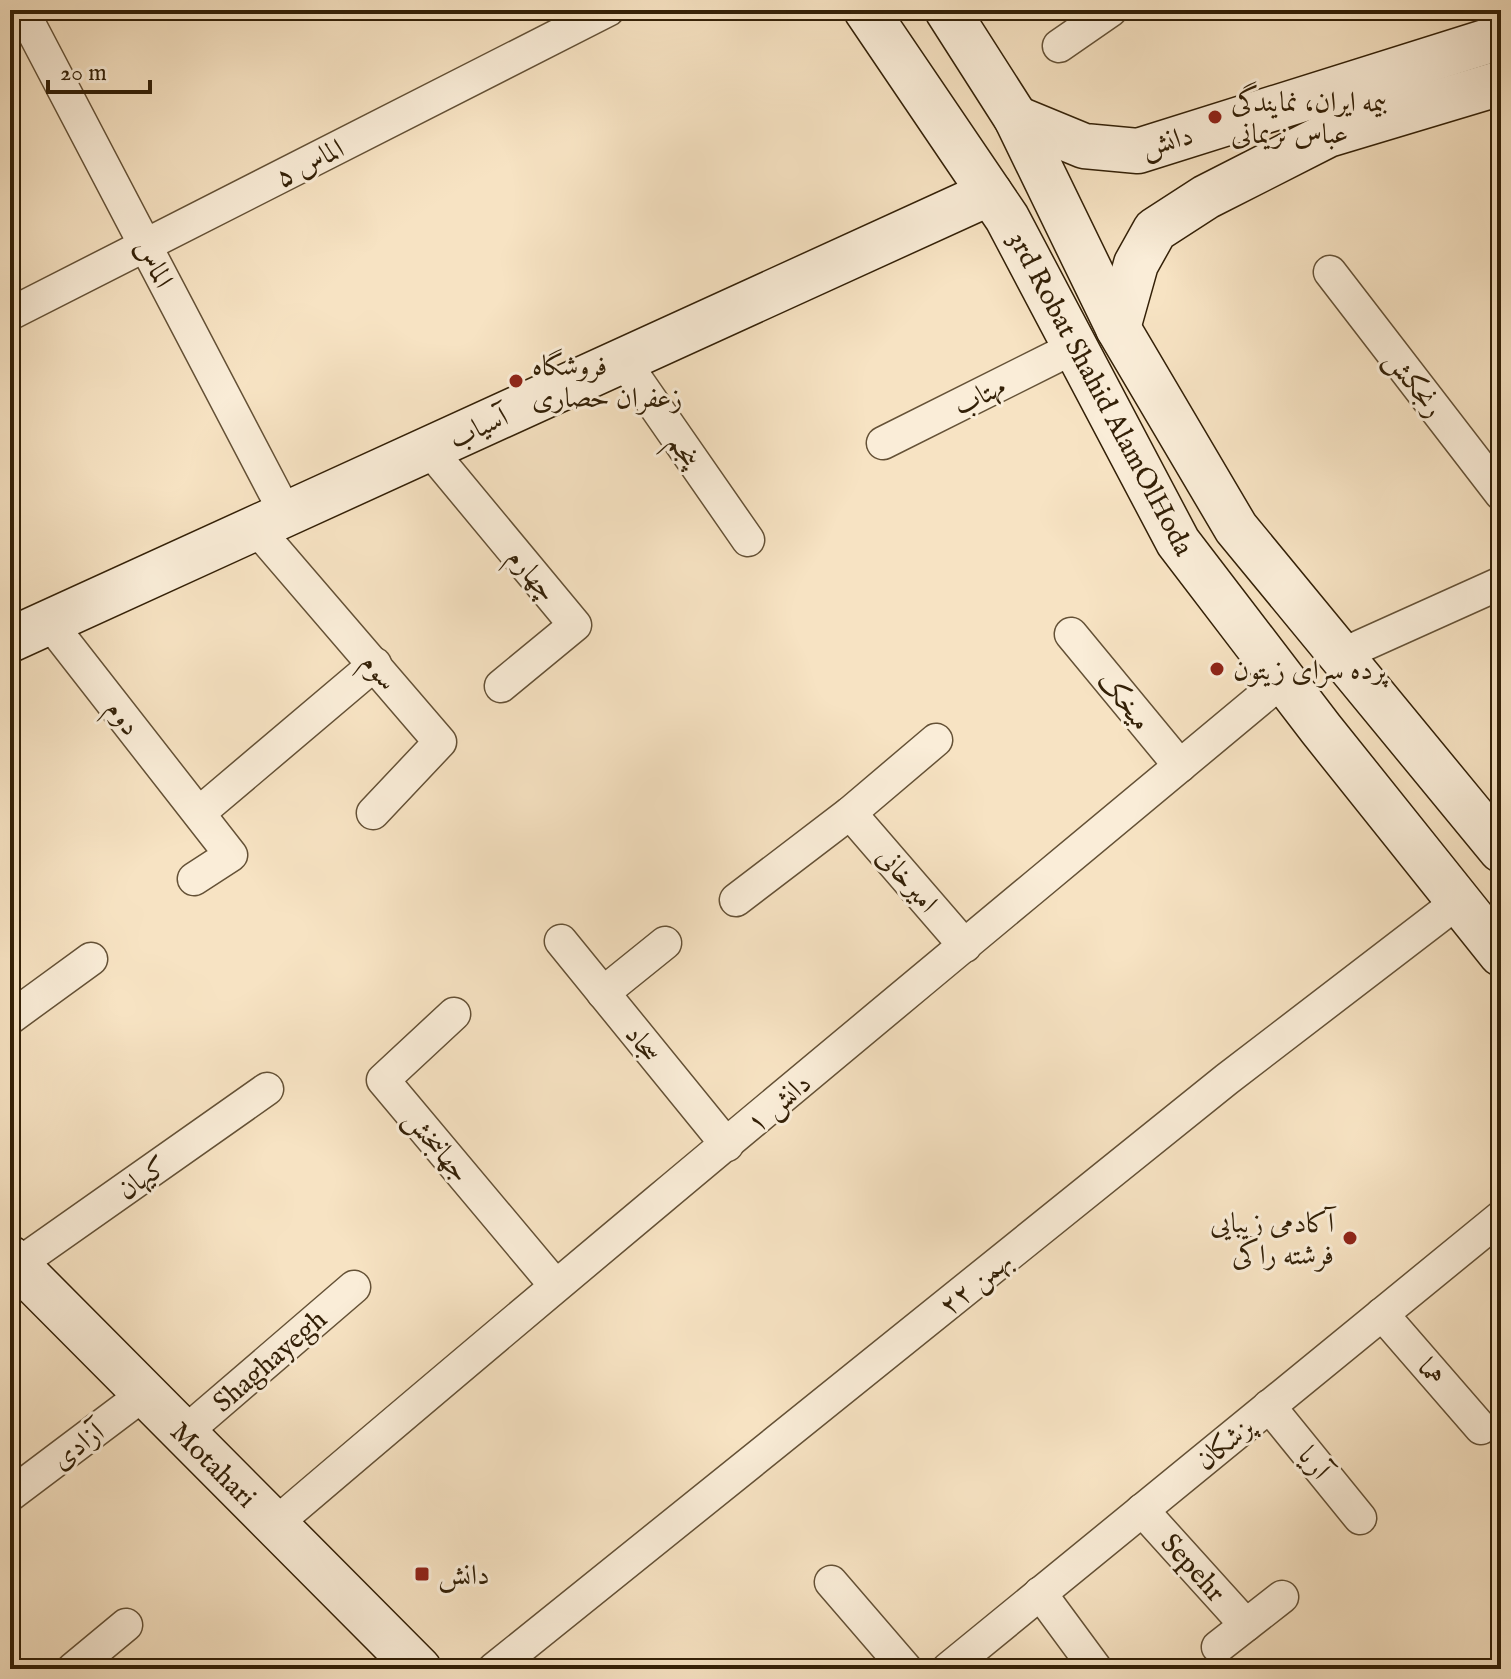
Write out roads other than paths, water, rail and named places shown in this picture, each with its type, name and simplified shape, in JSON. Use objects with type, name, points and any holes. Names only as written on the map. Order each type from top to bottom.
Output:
[{"type":"main road","name":"3rd Robat Shahid AlamOlHoda","points":[[866,10],[1007,218],[1178,542],[1283,680],[1501,954]]},
{"type":"main road","name":"3rd Robat Shahid AlamOlHoda","points":[[947,10],[1016,118],[1118,328],[1236,528],[1501,850]]},
{"type":"main road","name":"دانش","points":[[1016,118],[1084,146],[1138,151],[1501,37]]},
{"type":"main road","points":[[1118,328],[1136,264],[1155,230],[1206,197],[1328,135],[1501,83]]},
{"type":"main road","points":[[1187,136],[1179,157],[1186,178],[1206,197]]},
{"type":"main road","name":"آسیاب","points":[[10,640],[990,193]]},
{"type":"main road","name":"Motahari","points":[[14,1262],[419,1669]]},
{"type":"street","name":"الماس ۵","points":[[10,314],[608,10]]},
{"type":"street","points":[[1059,46],[1111,10]]},
{"type":"street","name":"الماس","points":[[20,13],[145,245],[271,521]]},
{"type":"street","name":"رنجکش","points":[[1330,272],[1501,494]]},
{"type":"street","name":"مهتاب","points":[[883,443],[1075,347]]},
{"type":"street","name":"پنجم","points":[[623,360],[748,540]]},
{"type":"street","name":"چهارم","points":[[429,449],[575,625],[501,686]]},
{"type":"street","name":"سوم","points":[[271,521],[375,664],[440,742],[373,813]]},
{"type":"street","points":[[1341,655],[1501,583]]},
{"type":"street","name":"دوم","points":[[49,622],[231,855],[194,879]]},
{"type":"street","name":"میخک","points":[[1071,634],[1180,766]]},
{"type":"street","points":[[199,813],[375,664]]},
{"type":"street","name":"دانش ۱","points":[[274,1525],[555,1285],[1283,680]]},
{"type":"street","points":[[736,900],[850,813],[936,740]]},
{"type":"street","name":"امیرخانی","points":[[850,813],[965,946]]},
{"type":"street","name":"۲۲ بهمن","points":[[494,1669],[1215,1089],[1459,901]]},
{"type":"street","name":"سجاد","points":[[561,941],[727,1145]]},
{"type":"street","points":[[603,993],[665,943]]},
{"type":"street","points":[[10,1018],[91,959]]},
{"type":"street","name":"جهانبخش","points":[[454,1014],[383,1080],[555,1285]]},
{"type":"street","name":"کیهان","points":[[14,1262],[267,1089]]},
{"type":"street","name":"پزشکان","points":[[948,1669],[1501,1217]]},
{"type":"street","name":"Shaghayegh","points":[[183,1434],[354,1287]]},
{"type":"street","name":"هما","points":[[1382,1314],[1481,1428]]},
{"type":"street","name":"آزادی","points":[[10,1495],[144,1394]]},
{"type":"street","name":"آریا","points":[[1269,1406],[1360,1518]]},
{"type":"street","name":"Sepehr","points":[[1142,1510],[1246,1625]]},
{"type":"street","points":[[831,1582],[906,1669]]},
{"type":"street","points":[[1040,1593],[1096,1669]]},
{"type":"street","points":[[1218,1647],[1282,1597]]},
{"type":"street","points":[[73,1669],[126,1625]]},
{"type":"place","name":"بیمه ایران، نمایندگی عباس نریمانی","points":[[1215,117]]},
{"type":"place","name":"فروشگاه زعفران حصاری","points":[[516,381]]},
{"type":"place","name":"پرده سرای زیتون","points":[[1217,669]]},
{"type":"place","name":"آکادمی زیبایی فرشته راکی","points":[[1350,1238]]},
{"type":"place","name":"دانش","points":[[422,1574]]}]
